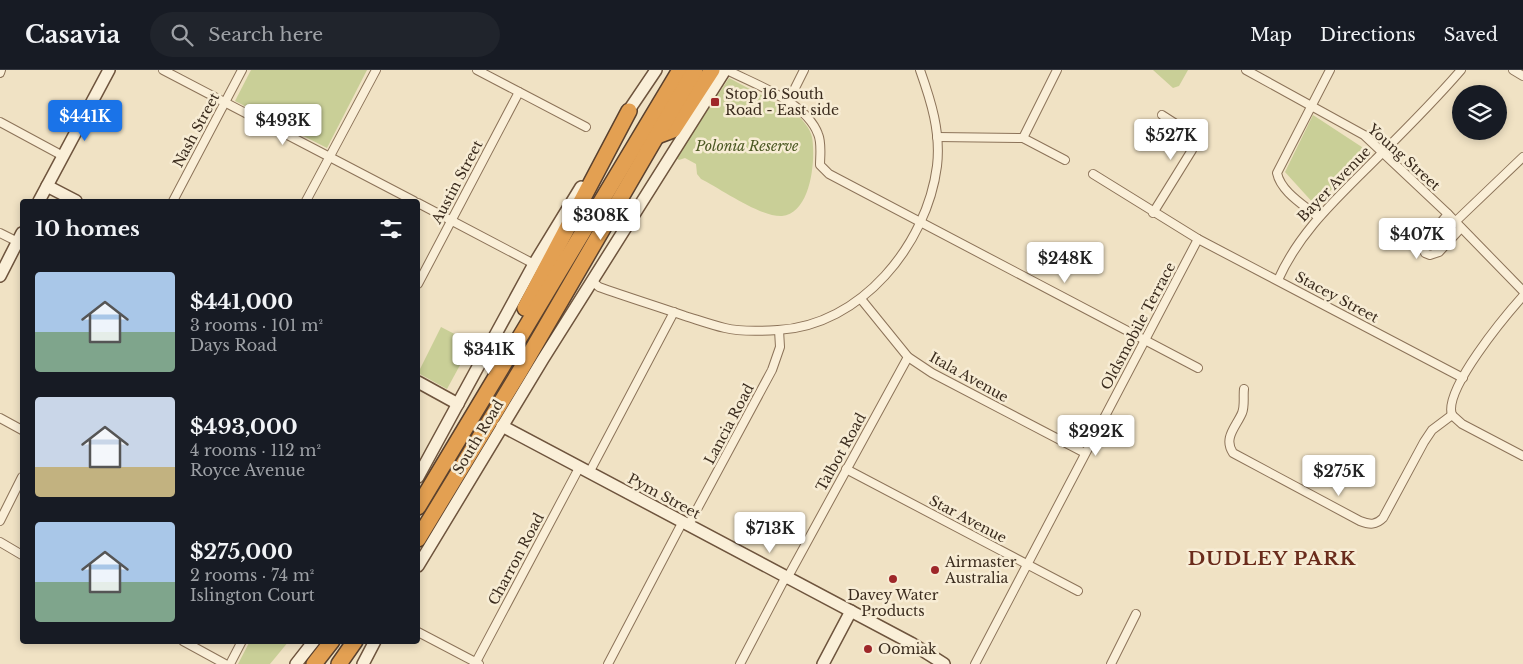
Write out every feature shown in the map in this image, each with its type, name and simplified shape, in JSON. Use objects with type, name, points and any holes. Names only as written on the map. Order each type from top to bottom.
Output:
[{"type":"highway","points":[[420,504],[680,70]]},
{"type":"highway","points":[[422,545],[520,371],[695,70]]},
{"type":"highway","points":[[657,136],[673,130],[712,70]]},
{"type":"highway","points":[[507,356],[517,323],[629,111]]},
{"type":"highway","points":[[314,664],[330,644]]},
{"type":"highway","points":[[339,664],[353,644]]},
{"type":"main road","points":[[40,199],[109,70]]},
{"type":"main road","points":[[420,473],[534,264],[656,70]]},
{"type":"main road","name":"South Road","points":[[422,545],[502,426],[726,70]]},
{"type":"main road","points":[[47,186],[72,199]]},
{"type":"main road","points":[[0,276],[20,237]]},
{"type":"main road","points":[[420,383],[458,404]]},
{"type":"main road","name":"Pym Street","points":[[502,426],[911,643],[944,664]]},
{"type":"main road","points":[[823,664],[851,611]]},
{"type":"main road","points":[[296,664],[312,644]]},
{"type":"main road","points":[[363,664],[373,644]]},
{"type":"street","points":[[164,70],[410,199]]},
{"type":"street","name":"Nash Street","points":[[174,199],[242,70]]},
{"type":"street","points":[[307,199],[376,70]]},
{"type":"street","points":[[477,70],[586,127]]},
{"type":"street","points":[[726,70],[802,110],[814,125],[819,136],[820,165],[823,170],[1198,368]]},
{"type":"street","points":[[788,102],[804,70]]},
{"type":"street","points":[[592,281],[599,287],[726,329],[779,330],[808,326],[839,312],[861,299],[880,281],[901,255],[920,220],[934,180],[937,137],[932,104],[920,70]]},
{"type":"street","points":[[1023,138],[1057,70]]},
{"type":"street","name":"Young Street","points":[[1246,70],[1358,131],[1383,152],[1448,214],[1523,291]]},
{"type":"street","points":[[1318,217],[1284,188],[1278,180],[1277,173],[1330,70]]},
{"type":"street","name":"Bayer Avenue","points":[[1278,280],[1288,257],[1318,217],[1461,70]]},
{"type":"street","points":[[1513,70],[1523,76]]},
{"type":"street","name":"Austin Street","points":[[420,280],[519,92]]},
{"type":"street","points":[[1153,213],[1194,142],[1190,133],[1162,115]]},
{"type":"street","points":[[0,122],[62,156]]},
{"type":"street","points":[[937,137],[1023,138],[1065,160]]},
{"type":"street","points":[[1455,222],[1523,157]]},
{"type":"street","name":"Stacey Street","points":[[1093,174],[1153,213],[1198,239],[1463,378]]},
{"type":"street","points":[[420,204],[534,264]]},
{"type":"street","points":[[1448,214],[1424,239],[1422,245],[1425,253],[1430,255],[1439,252],[1461,228]]},
{"type":"street","points":[[0,233],[20,237]]},
{"type":"street","name":"Oldsmobile Terrace","points":[[975,664],[1198,239]]},
{"type":"street","points":[[1452,416],[1452,407],[1463,378],[1484,342],[1523,296]]},
{"type":"street","name":"Itala Avenue","points":[[861,299],[908,357],[932,372],[1085,453]]},
{"type":"street","name":"Charron Road","points":[[478,663],[584,470],[674,312]]},
{"type":"street","name":"Lancia Road","points":[[608,664],[772,370],[780,346],[779,330]]},
{"type":"street","name":"Talbot Road","points":[[740,664],[908,357]]},
{"type":"street","points":[[1244,389],[1243,411],[1229,438],[1228,446],[1233,453],[1360,521],[1372,524],[1378,523],[1383,518],[1430,434],[1452,416]]},
{"type":"street","points":[[1452,416],[1462,424],[1523,456]]},
{"type":"street","points":[[0,418],[20,429]]},
{"type":"street","name":"Star Avenue","points":[[846,469],[1078,591]]},
{"type":"street","points":[[0,521],[20,482]]},
{"type":"street","points":[[0,542],[20,553]]},
{"type":"street","points":[[1111,664],[1136,614]]},
{"type":"street","points":[[420,633],[478,663]]},
{"type":"street","points":[[188,644],[225,664]]},
{"type":"street","points":[[230,664],[240,644]]},
{"type":"green space","points":[[251,70],[367,70],[327,148],[235,101]]},
{"type":"green space","points":[[1153,70],[1188,70],[1179,86],[1173,88]]},
{"type":"green space","name":"Polonia Reserve","points":[[729,78],[797,114],[810,131],[813,147],[812,171],[805,196],[792,213],[782,216],[773,215],[741,202],[701,179],[697,174],[696,164],[685,158],[679,160],[676,158]]},
{"type":"green space","points":[[1313,115],[1371,153],[1315,205],[1285,172]]},
{"type":"green space","points":[[441,327],[472,343],[447,389],[420,374],[420,369]]},
{"type":"green space","points":[[248,644],[287,644],[270,664],[238,664]]},
{"type":"place","name":"Stop 16 South Road - East side","points":[[715,102]]},
{"type":"place","name":"Airmaster Australia","points":[[935,570]]},
{"type":"place","name":"Davey Water Products","points":[[893,579]]},
{"type":"place","name":"Oomiak","points":[[868,649]]},
{"type":"district","name":"DUDLEY PARK","points":[[1272,558]]}]
